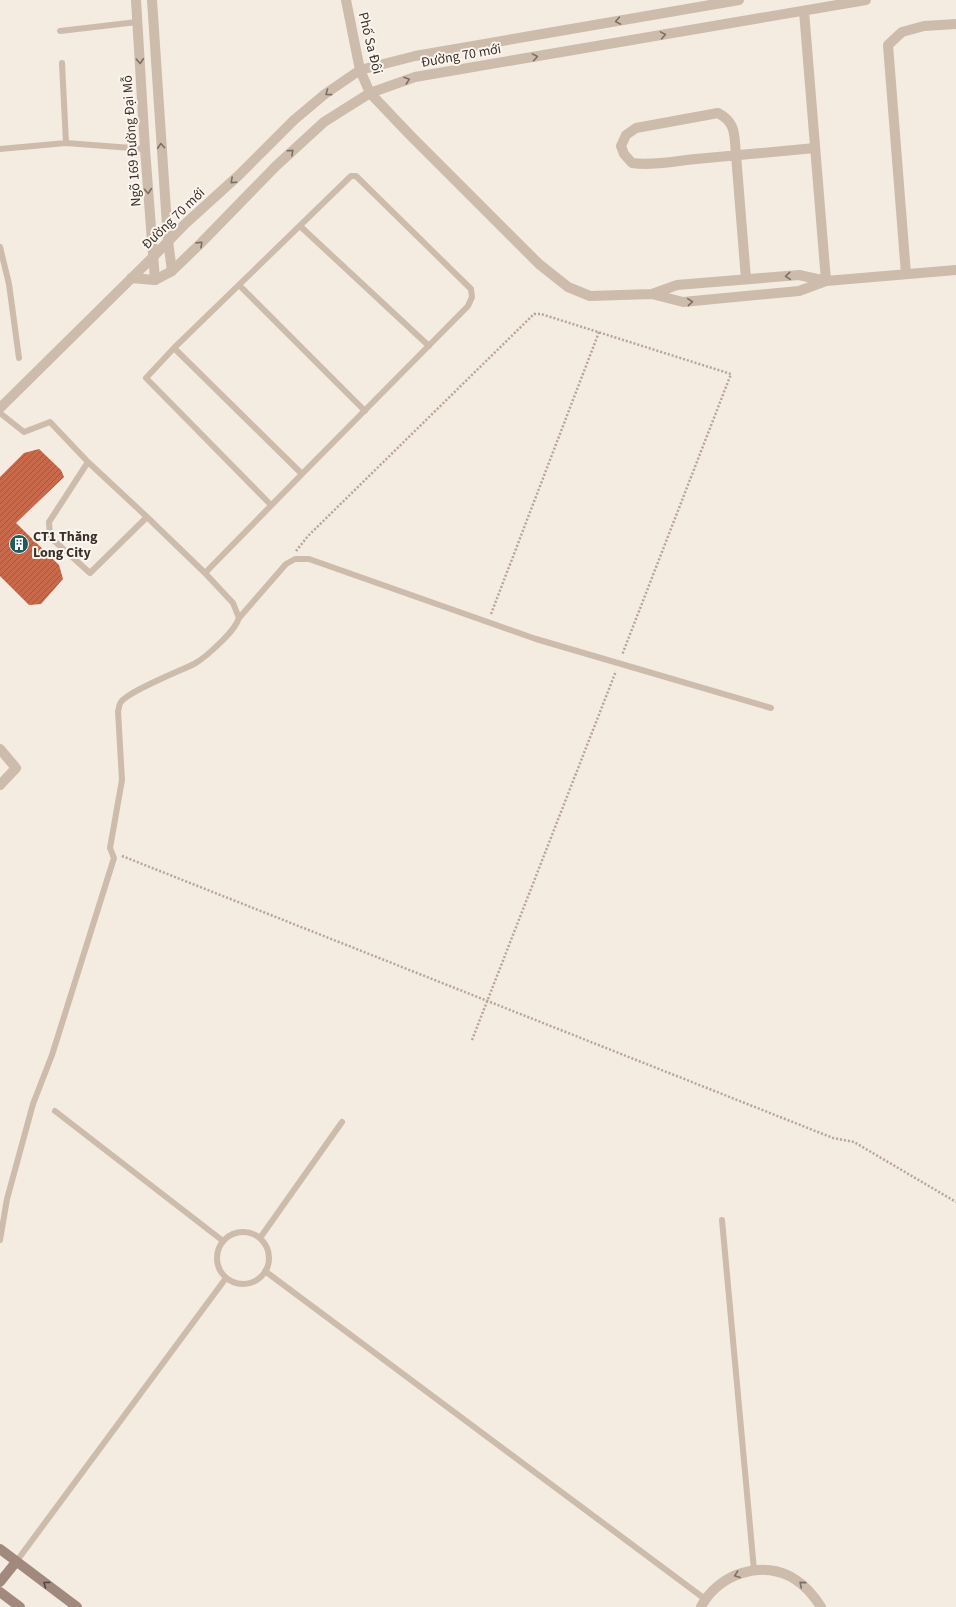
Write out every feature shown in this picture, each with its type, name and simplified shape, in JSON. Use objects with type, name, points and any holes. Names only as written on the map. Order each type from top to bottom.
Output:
[{"type":"main road","points":[[0,1549],[77,1607]]},
{"type":"main road","points":[[0,1582],[16,1562]]},
{"type":"main road","points":[[0,1592],[20,1607]]},
{"type":"street","name":"Ngõ 169 Đường Đại Mỗ","points":[[136,0],[155,280]]},
{"type":"street","points":[[152,0],[168,240],[172,271]]},
{"type":"street","name":"Phố Sa Đôi","points":[[346,0],[360,70],[370,93]]},
{"type":"street","name":"Đường 70 mới","points":[[0,408],[153,257],[168,240],[239,175],[294,120],[325,94],[360,70],[415,56],[739,0]]},
{"type":"street","name":"Đường 70 mới","points":[[155,280],[172,271],[276,166],[324,122],[370,93],[415,77],[866,0]]},
{"type":"street","points":[[804,11],[826,281]]},
{"type":"street","points":[[906,274],[888,45],[902,32],[924,26],[956,24]]},
{"type":"street","points":[[370,93],[539,264],[568,287],[590,296],[652,294],[683,302],[799,291],[826,281],[956,270]]},
{"type":"street","points":[[746,279],[736,155],[734,130],[728,118],[718,113],[636,128],[626,135],[621,146],[624,154],[632,163],[645,165],[736,155],[815,148]]},
{"type":"street","points":[[652,294],[677,285],[799,275],[826,281]]},
{"type":"street","points":[[131,278],[155,280]]},
{"type":"street","points":[[0,749],[16,768],[0,785]]},
{"type":"street","points":[[703,1603],[718,1585],[735,1575],[754,1570],[775,1571],[795,1579],[812,1593],[821,1607]]},
{"type":"lane","points":[[60,31],[137,22]]},
{"type":"lane","points":[[62,63],[66,143]]},
{"type":"lane","points":[[0,149],[66,143],[145,149]]},
{"type":"lane","points":[[205,573],[468,306],[472,297],[472,289],[356,176],[351,176],[174,348],[146,378],[271,505]]},
{"type":"lane","points":[[300,226],[429,346]]},
{"type":"lane","points":[[0,247],[10,291],[19,358]]},
{"type":"lane","points":[[239,285],[365,411]]},
{"type":"lane","points":[[174,348],[302,474]]},
{"type":"lane","points":[[0,413],[24,432],[50,422],[88,462],[205,573],[233,603],[239,618]]},
{"type":"lane","points":[[88,462],[49,522],[50,537],[90,573],[147,517]]},
{"type":"lane","points":[[0,1240],[7,1198],[33,1104],[52,1055],[114,858],[110,848],[122,780],[118,711],[121,702],[129,696],[195,663],[210,653],[234,628],[239,618],[286,564],[295,559],[309,559],[536,640],[772,708]]},
{"type":"lane","points":[[55,1111],[223,1241]]},
{"type":"lane","points":[[260,1238],[342,1122]]},
{"type":"lane","points":[[722,1220],[754,1570]]},
{"type":"lane","points":[[241,1232],[253,1234],[260,1238],[268,1253],[268,1262],[265,1271],[260,1277],[247,1283],[234,1282],[226,1278],[221,1272],[217,1260],[219,1248],[223,1241],[229,1236],[241,1232]]},
{"type":"lane","points":[[265,1271],[703,1603]]},
{"type":"lane","points":[[16,1562],[226,1278]]},
{"type":"path","points":[[286,564],[308,536],[534,314],[540,314],[731,374],[472,1040]]},
{"type":"path","points":[[488,622],[599,332]]},
{"type":"path","points":[[110,848],[119,855],[826,1136],[854,1142],[956,1202]]},
{"type":"building","name":"CT1 Thăng Long City","points":[[39,449],[61,470],[64,477],[16,523],[59,565],[63,579],[41,604],[29,605],[0,576],[0,477],[24,453]]},
{"type":"place","name":"CT1 Thăng Long City","points":[[19,544]]}]
